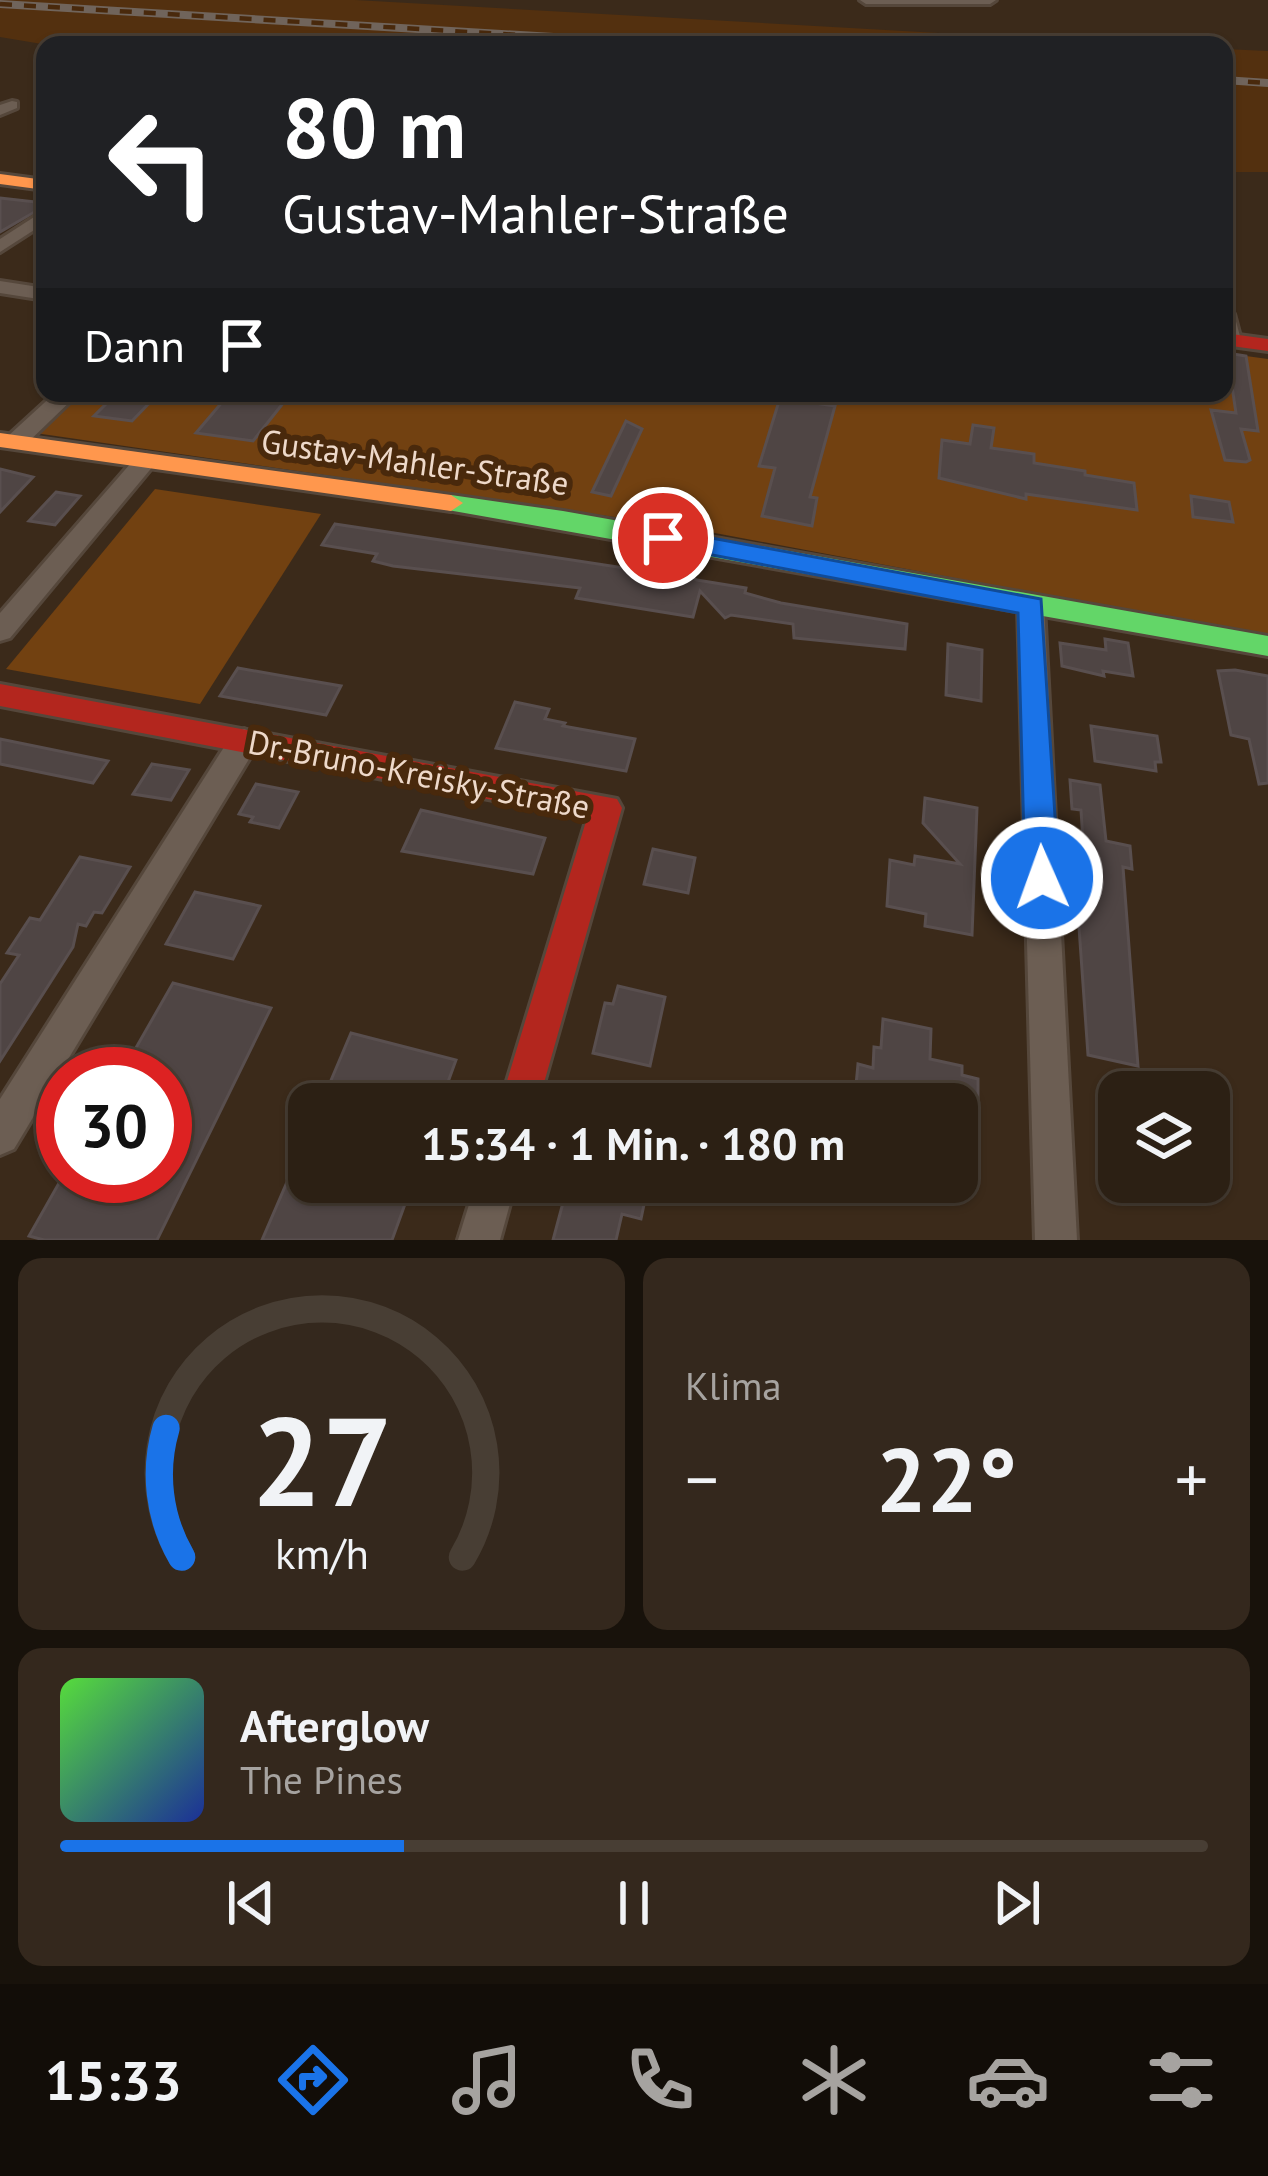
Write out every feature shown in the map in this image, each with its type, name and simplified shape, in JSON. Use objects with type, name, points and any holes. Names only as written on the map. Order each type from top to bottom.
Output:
[{"type":"street","points":[[866,0],[990,0]]},
{"type":"street","points":[[0,179],[36,184]]},
{"type":"street","points":[[0,247],[36,221]]},
{"type":"street","points":[[0,287],[36,293]]},
{"type":"street","points":[[1233,333],[1268,345]]},
{"type":"street","points":[[7,441],[57,402]]},
{"type":"street","name":"Gustav-Mahler-Straße","points":[[7,441],[563,519],[1268,646]]},
{"type":"street","points":[[0,631],[146,460]]},
{"type":"street","points":[[1031,606],[1056,1240]]},
{"type":"street","name":"Dr.-Bruno-Kreisky-Straße","points":[[0,695],[607,808],[525,1083]]},
{"type":"street","points":[[0,1136],[244,741]]},
{"type":"street","points":[[479,1240],[490,1203]]},
{"type":"shaded area","points":[[0,0],[355,0],[993,36],[36,36],[36,43],[0,37]]},
{"type":"shaded area","points":[[1233,49],[1268,51],[1268,172],[1233,172]]},
{"type":"shaded area","points":[[1233,354],[1268,359],[1268,637],[683,527],[35,433],[69,402],[1233,402]]},
{"type":"shaded area","points":[[155,489],[321,514],[200,704],[6,669]]},
{"type":"building","points":[[0,198],[36,202],[36,211],[0,232]]},
{"type":"building","points":[[1233,354],[1246,356],[1258,431],[1241,429],[1250,460],[1246,462],[1225,460],[1211,410],[1236,413]]},
{"type":"building","points":[[108,402],[150,402],[132,421],[94,416]]},
{"type":"building","points":[[222,402],[284,402],[253,441],[196,433]]},
{"type":"building","points":[[779,402],[835,406],[810,497],[817,498],[812,526],[762,516],[775,468],[759,466]]},
{"type":"building","points":[[626,421],[642,429],[611,496],[592,492]]},
{"type":"building","points":[[973,425],[994,428],[991,448],[1034,454],[1034,463],[1134,483],[1137,510],[1026,494],[1026,499],[939,478],[942,440],[970,444]]},
{"type":"building","points":[[0,469],[33,477],[0,512]]},
{"type":"building","points":[[56,492],[80,496],[55,525],[29,521]]},
{"type":"building","points":[[1191,496],[1229,502],[1233,522],[1193,517]]},
{"type":"building","points":[[335,524],[670,575],[683,573],[746,588],[745,593],[781,603],[907,624],[905,649],[794,638],[793,624],[725,618],[700,591],[693,617],[576,598],[580,588],[393,566],[373,561],[377,554],[322,545]]},
{"type":"building","points":[[1105,639],[1128,643],[1133,676],[1103,671],[1104,676],[1062,666],[1060,643],[1106,650]]},
{"type":"building","points":[[948,644],[982,650],[981,701],[946,695]]},
{"type":"building","points":[[238,668],[341,686],[326,715],[220,696]]},
{"type":"building","points":[[1218,671],[1268,676],[1268,783],[1259,784],[1249,739],[1231,735]]},
{"type":"building","points":[[515,702],[549,709],[545,719],[565,723],[563,726],[635,739],[626,771],[496,748]]},
{"type":"building","points":[[1091,726],[1157,736],[1161,762],[1155,762],[1156,771],[1095,761]]},
{"type":"building","points":[[0,739],[108,761],[93,783],[0,764]]},
{"type":"building","points":[[152,764],[189,770],[171,800],[133,794]]},
{"type":"building","points":[[1070,780],[1100,785],[1106,841],[1130,846],[1132,869],[1123,867],[1138,1066],[1088,1055],[1074,856],[1084,858],[1081,810],[1072,809]]},
{"type":"building","points":[[256,784],[298,792],[279,828],[250,822],[253,817],[239,814]]},
{"type":"building","points":[[925,798],[977,808],[972,935],[925,926],[926,914],[887,906],[890,860],[914,865],[915,856],[960,864],[923,823]]},
{"type":"building","points":[[421,810],[545,838],[533,874],[402,851]]},
{"type":"building","points":[[653,849],[695,858],[688,893],[644,884]]},
{"type":"building","points":[[80,857],[130,867],[102,913],[94,912],[86,926],[78,924],[73,947],[0,1061],[0,984],[19,955],[7,953],[30,918],[40,920]]},
{"type":"building","points":[[195,892],[260,906],[233,959],[166,944]]},
{"type":"building","points":[[173,983],[271,1008],[192,1169],[192,1047],[136,1047]]},
{"type":"building","points":[[618,986],[665,997],[650,1066],[593,1053],[605,1003],[613,1004]]},
{"type":"building","points":[[883,1019],[931,1029],[930,1059],[962,1066],[962,1075],[978,1083],[856,1083],[858,1064],[873,1068],[874,1047],[881,1048]]},
{"type":"building","points":[[351,1033],[456,1060],[448,1083],[330,1083]]},
{"type":"building","points":[[288,1180],[288,1203],[405,1203],[392,1240],[262,1240]]},
{"type":"building","points":[[48,1203],[175,1203],[157,1240],[29,1236]]},
{"type":"building","points":[[563,1203],[644,1203],[641,1219],[622,1214],[616,1240],[553,1240]]},
{"type":"railway","points":[[0,4],[536,36]]},
{"type":"railway","points":[[1233,81],[1268,83]]},
{"type":"traffic: fast","points":[[451,503],[1268,646]]},
{"type":"traffic: slow","points":[[0,179],[36,184]]},
{"type":"traffic: slow","points":[[0,440],[451,503]]},
{"type":"traffic: jam","points":[[1233,340],[1268,345]]},
{"type":"traffic: jam","points":[[0,695],[606,808],[525,1083]]},
{"type":"route","points":[[663,538],[1031,606],[1042,878]]}]
